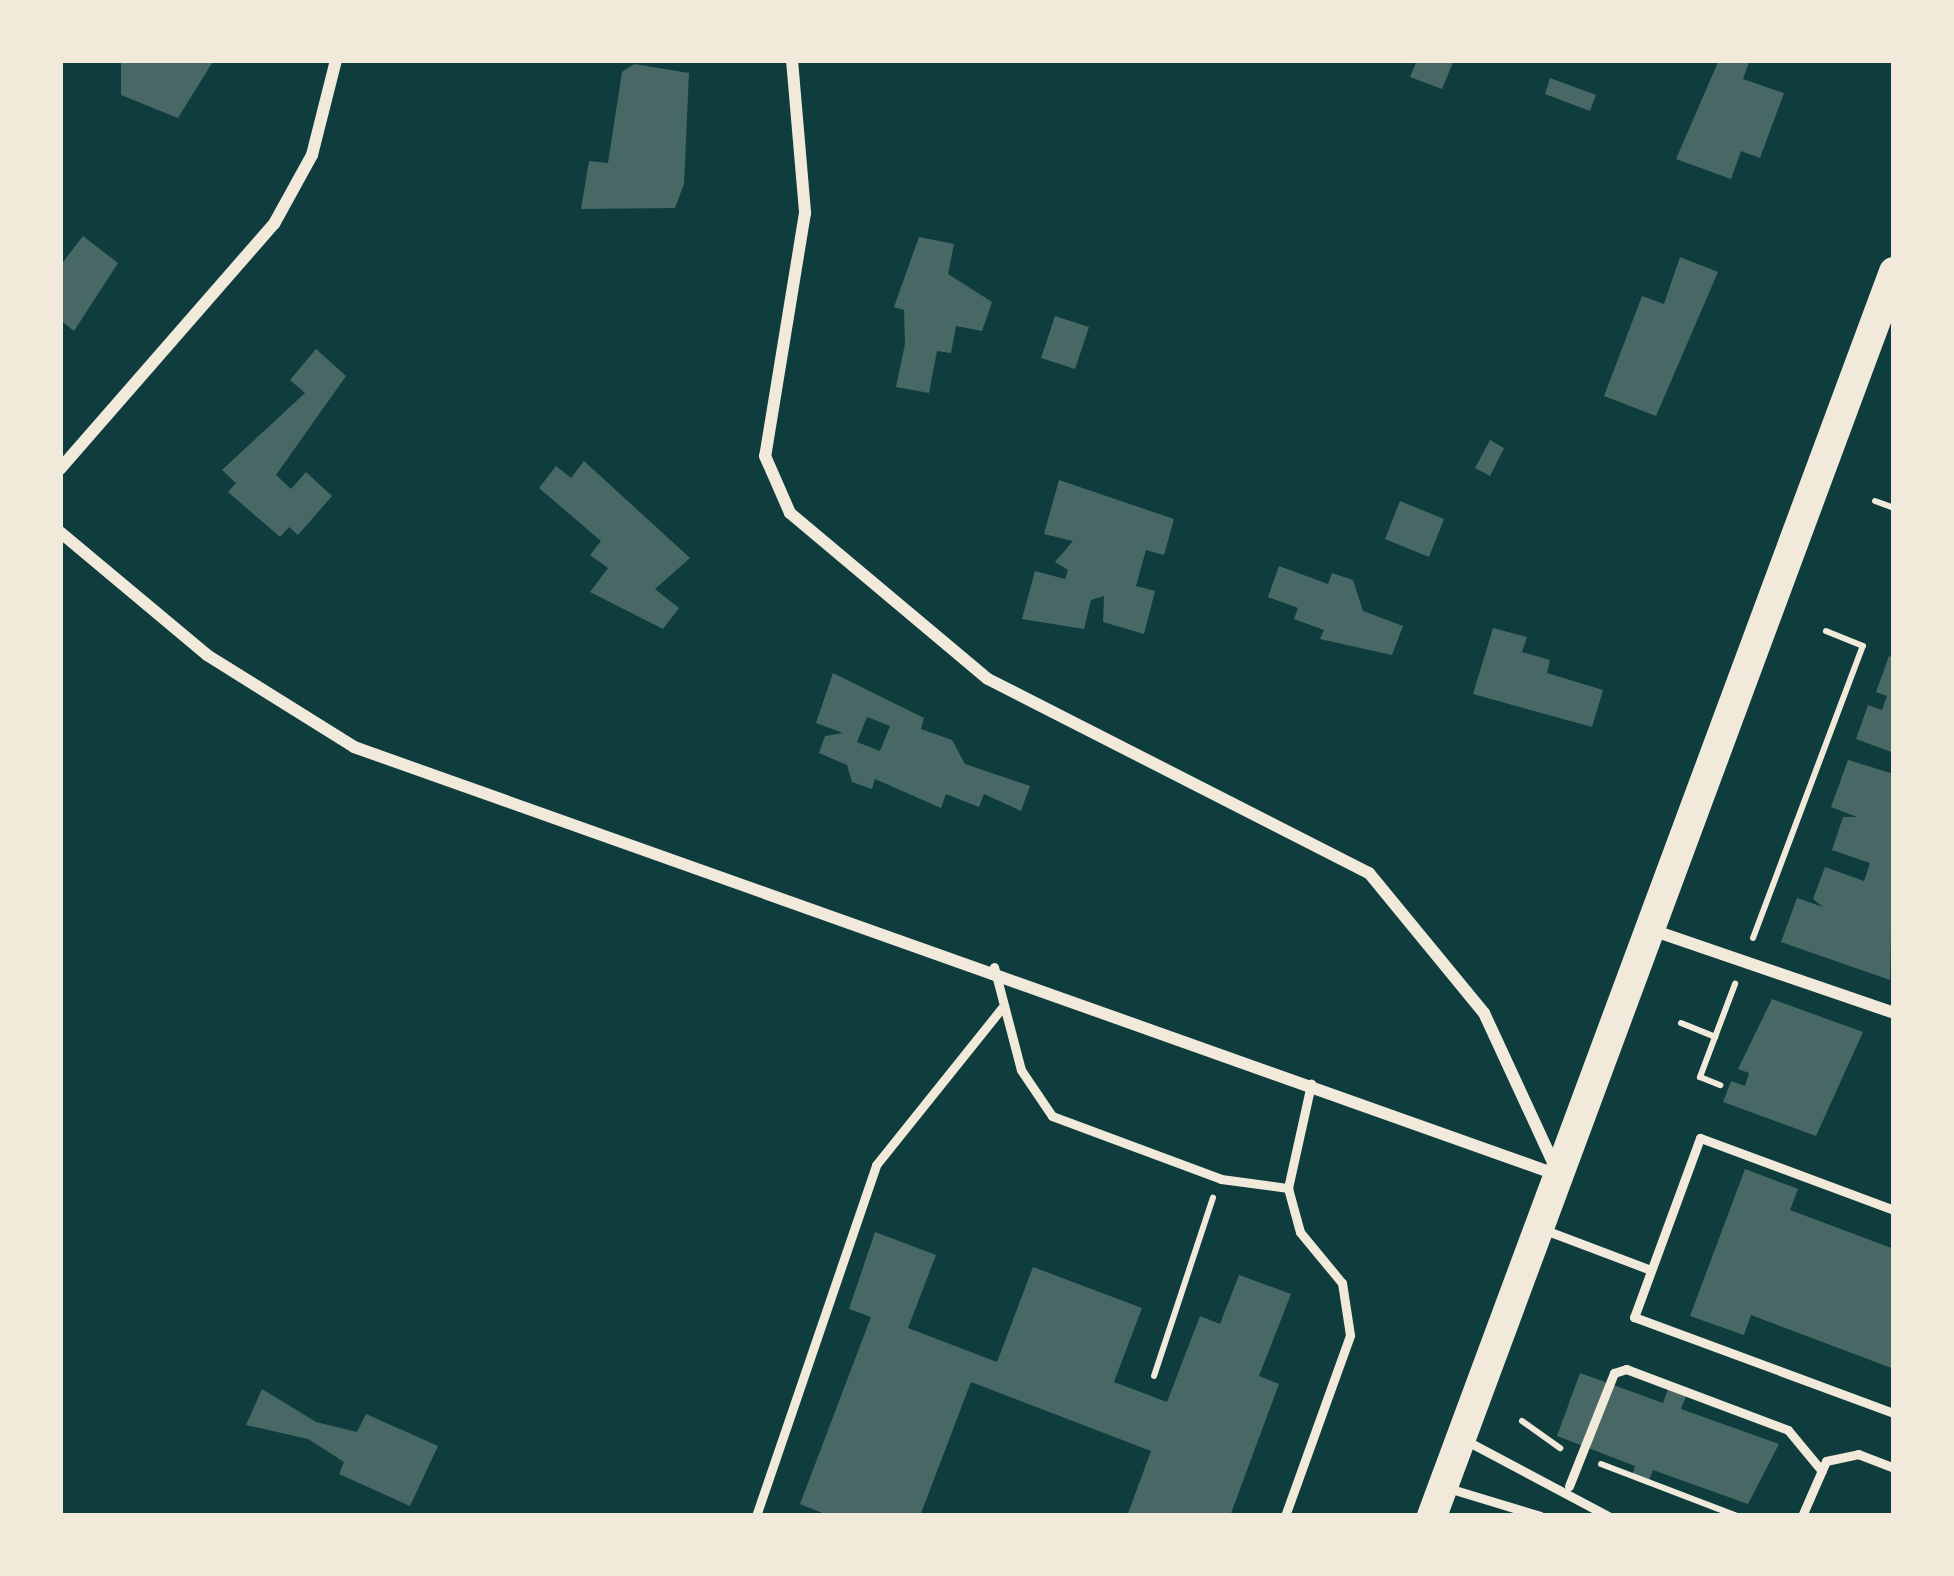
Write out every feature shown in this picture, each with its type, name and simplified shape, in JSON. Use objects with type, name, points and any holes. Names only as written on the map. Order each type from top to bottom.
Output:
[{"type":"main road","points":[[1437,1502],[1894,272]]},
{"type":"street","points":[[60,469],[274,224],[312,155],[336,60]]},
{"type":"street","points":[[792,60],[806,213],[765,456],[790,513],[988,680],[1369,873],[1484,1013],[1559,1176]]},
{"type":"street","points":[[60,532],[314,729],[994,967],[1559,1176]]},
{"type":"street","points":[[1651,929],[1894,1013]]},
{"type":"lane","points":[[994,967],[1021,1070],[1052,1116],[1221,1179],[1288,1188]]},
{"type":"lane","points":[[756,1516],[876,1165],[1002,1008]]},
{"type":"lane","points":[[1285,1516],[1351,1312],[1300,1232],[1288,1188],[1311,1084]]},
{"type":"lane","points":[[1894,1210],[1700,1138],[1634,1317],[1894,1413]]},
{"type":"lane","points":[[1540,1228],[1651,1270]]},
{"type":"lane","points":[[1569,1486],[1614,1372],[1626,1370],[1788,1430],[1822,1471]]},
{"type":"lane","points":[[1461,1438],[1569,1486],[1608,1516]]},
{"type":"lane","points":[[1802,1516],[1822,1471],[1858,1454],[1894,1468]]},
{"type":"lane","points":[[1437,1502],[1540,1516]]},
{"type":"path","points":[[1875,501],[1894,508]]},
{"type":"path","points":[[1720,1085],[1700,1077],[1863,646],[1826,631]]},
{"type":"path","points":[[1681,1024],[1715,1037]]},
{"type":"path","points":[[1154,1376],[1221,1179]]},
{"type":"path","points":[[1522,1421],[1530,1436],[1737,1516]]},
{"type":"building","points":[[121,60],[212,63],[178,118],[121,95]]},
{"type":"building","points":[[1417,60],[1454,60],[1442,89],[1410,77]]},
{"type":"building","points":[[1719,60],[1750,60],[1743,79],[1784,93],[1760,158],[1741,151],[1731,179],[1676,159]]},
{"type":"building","points":[[634,64],[689,73],[684,184],[675,208],[581,209],[589,161],[608,163],[622,72]]},
{"type":"building","points":[[1550,78],[1596,95],[1590,111],[1545,94]]},
{"type":"building","points":[[83,236],[118,263],[74,331],[60,320],[60,266]]},
{"type":"building","points":[[919,237],[954,244],[948,274],[992,302],[982,331],[956,326],[951,353],[937,351],[929,393],[896,387],[905,344],[904,310],[894,307]]},
{"type":"building","points":[[1680,257],[1718,272],[1656,416],[1604,396],[1642,296],[1664,304]]},
{"type":"building","points":[[1055,316],[1089,327],[1075,369],[1041,358]]},
{"type":"building","points":[[316,349],[346,376],[276,475],[291,489],[306,472],[332,496],[298,535],[289,527],[280,537],[228,492],[236,483],[222,470],[305,393],[290,380]]},
{"type":"building","points":[[1490,440],[1504,448],[1490,476],[1475,468]]},
{"type":"building","points":[[584,461],[690,558],[655,589],[679,608],[663,629],[590,592],[608,568],[590,555],[601,541],[539,488],[556,466],[571,478]]},
{"type":"building","points":[[1059,480],[1174,519],[1164,555],[1146,550],[1136,586],[1155,591],[1144,634],[1103,622],[1104,596],[1091,600],[1084,629],[1022,619],[1035,571],[1065,579],[1068,570],[1055,562],[1073,541],[1044,534]]},
{"type":"building","points":[[1400,501],[1444,519],[1429,557],[1385,539]]},
{"type":"building","points":[[1279,566],[1328,584],[1332,573],[1353,580],[1363,611],[1403,626],[1392,655],[1320,639],[1324,630],[1294,619],[1298,608],[1268,597]]},
{"type":"building","points":[[1493,628],[1527,637],[1522,652],[1550,660],[1547,673],[1603,690],[1592,727],[1473,694]]},
{"type":"building","points":[[1889,656],[1894,658],[1894,753],[1856,739],[1868,705],[1882,710],[1887,696],[1876,692]]},
{"type":"building","points":[[833,673],[924,718],[921,729],[952,740],[965,764],[1030,786],[1021,811],[984,794],[979,807],[946,794],[941,808],[875,779],[872,789],[852,782],[847,765],[819,753],[825,736],[843,733],[816,723]],"holes":[[[867,717],[890,726],[880,751],[857,742]]]},
{"type":"building","points":[[1848,760],[1894,774],[1890,980],[1781,942],[1797,898],[1823,907],[1813,899],[1825,867],[1864,881],[1870,863],[1832,850],[1843,817],[1857,817],[1831,807]]},
{"type":"building","points":[[1772,999],[1863,1032],[1816,1136],[1723,1102],[1731,1081],[1745,1086],[1749,1073],[1738,1069]]},
{"type":"building","points":[[1745,1169],[1798,1189],[1790,1210],[1894,1249],[1894,1369],[1751,1315],[1744,1335],[1690,1316]]},
{"type":"building","points":[[875,1232],[936,1255],[908,1328],[997,1362],[1033,1267],[1142,1308],[1114,1382],[1167,1402],[1200,1316],[1220,1324],[1239,1275],[1291,1294],[1259,1376],[1279,1384],[1230,1516],[1127,1516],[1151,1451],[971,1382],[920,1516],[830,1516],[800,1504],[871,1317],[849,1309]]},
{"type":"building","points":[[1580,1373],[1663,1403],[1668,1389],[1686,1396],[1681,1409],[1779,1444],[1748,1504],[1653,1470],[1648,1483],[1632,1477],[1635,1466],[1557,1436]]},
{"type":"building","points":[[262,1389],[316,1422],[357,1432],[366,1414],[438,1446],[410,1506],[339,1474],[344,1462],[308,1439],[246,1425]]}]
